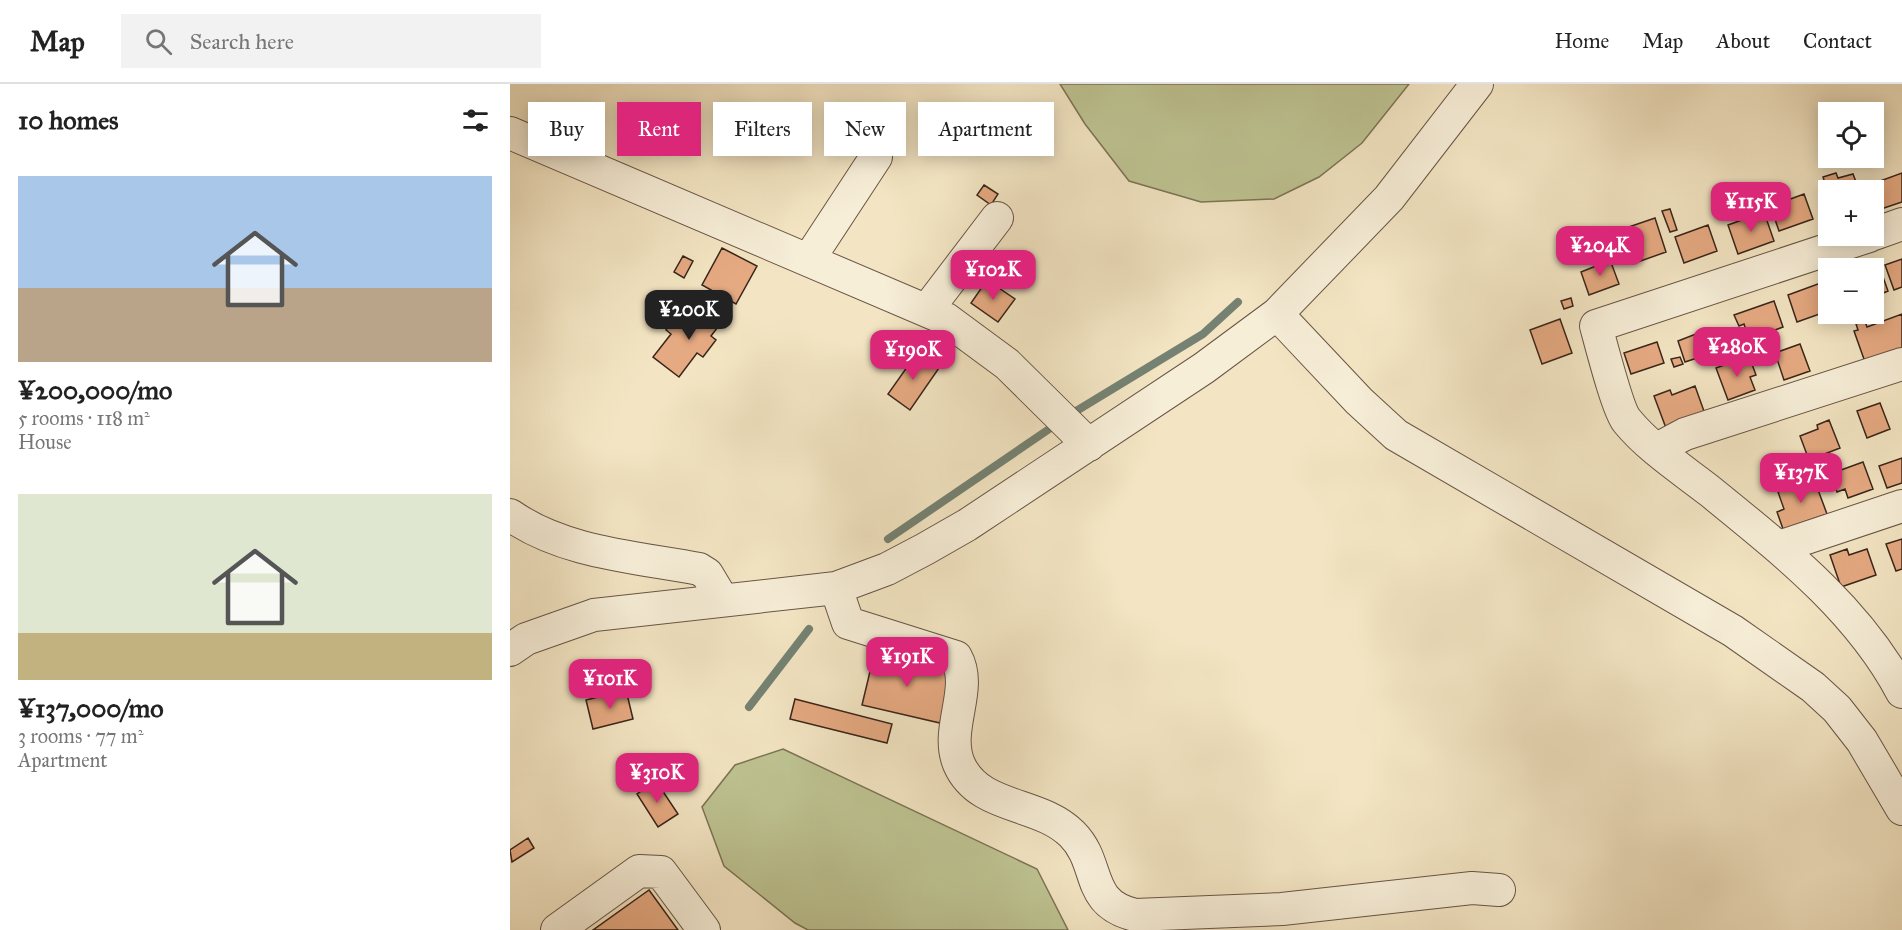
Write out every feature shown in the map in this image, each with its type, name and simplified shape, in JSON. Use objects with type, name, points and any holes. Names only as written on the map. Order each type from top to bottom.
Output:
[{"type":"street","points":[[510,650],[526,639],[594,615],[836,588],[887,569],[925,549],[1089,445],[1204,368],[1277,314],[1389,198],[1477,84]]},
{"type":"street","points":[[510,133],[946,319],[1007,364],[1089,445]]},
{"type":"street","points":[[809,259],[876,157]]},
{"type":"street","points":[[927,310],[997,218]]},
{"type":"street","points":[[1884,231],[1902,225]]},
{"type":"street","points":[[1839,246],[1596,326],[1625,420],[1657,449],[1779,547],[1835,601],[1889,647],[1902,692]]},
{"type":"street","points":[[1277,314],[1359,401],[1396,435],[1733,631],[1813,687],[1838,709],[1862,741],[1902,809]]},
{"type":"street","points":[[1657,449],[1685,434],[1902,364]]},
{"type":"street","points":[[1779,547],[1902,506]]},
{"type":"street","points":[[510,515],[542,535],[564,543],[699,569],[707,574],[722,599]]},
{"type":"street","points":[[836,588],[848,623],[956,657],[962,671],[954,737],[958,761],[964,774],[980,792],[1053,821],[1071,833],[1088,860],[1101,896],[1108,904],[1124,912],[1135,915],[1282,909],[1472,888],[1499,890]]},
{"type":"street","points":[[557,930],[639,871],[661,872],[704,930]]},
{"type":"green space","points":[[1060,84],[1409,84],[1362,143],[1319,177],[1274,199],[1201,202],[1129,181],[1085,124]]},
{"type":"green space","points":[[783,749],[1037,869],[1068,930],[808,930],[795,923],[724,866],[702,807],[735,765]]},
{"type":"building","points":[[1836,173],[1838,178],[1853,174],[1855,180],[1824,180],[1823,177]]},
{"type":"building","points":[[1902,173],[1902,202],[1884,208],[1883,180]]},
{"type":"building","points":[[984,185],[998,194],[991,205],[977,195]]},
{"type":"building","points":[[1782,194],[1785,201],[1804,194],[1813,219],[1779,231],[1768,199]]},
{"type":"building","points":[[1670,209],[1677,230],[1670,232],[1662,211]]},
{"type":"building","points":[[1764,212],[1774,241],[1738,254],[1728,225]]},
{"type":"building","points":[[1655,218],[1666,252],[1632,264],[1620,230]]},
{"type":"building","points":[[1708,225],[1717,251],[1684,263],[1675,237]]},
{"type":"building","points":[[1614,233],[1616,239],[1607,242],[1605,236]]},
{"type":"building","points":[[722,248],[757,266],[736,304],[702,285]]},
{"type":"building","points":[[683,256],[693,261],[684,278],[674,272]]},
{"type":"building","points":[[1609,257],[1619,284],[1589,295],[1581,272],[1596,266],[1595,262]]},
{"type":"building","points":[[1902,259],[1902,287],[1894,290],[1885,265]]},
{"type":"building","points":[[987,280],[1015,299],[998,322],[971,303]]},
{"type":"building","points":[[1884,280],[1888,291],[1884,293]]},
{"type":"building","points":[[1818,284],[1818,315],[1797,322],[1788,295]]},
{"type":"building","points":[[1571,298],[1573,306],[1564,309],[1561,301]]},
{"type":"building","points":[[1774,301],[1783,327],[1749,340],[1744,324],[1739,326],[1734,315]]},
{"type":"building","points":[[716,305],[728,314],[711,336],[716,340],[703,357],[697,353],[679,377],[653,357],[671,334],[666,330],[673,321],[678,324],[685,316],[699,326]]},
{"type":"building","points":[[1902,314],[1902,348],[1865,362],[1854,331],[1858,330],[1856,324],[1866,324],[1867,327],[1884,324],[1884,321]]},
{"type":"building","points":[[1560,319],[1572,353],[1542,364],[1530,330]]},
{"type":"building","points":[[1701,332],[1709,354],[1685,362],[1678,341]]},
{"type":"building","points":[[1657,342],[1664,363],[1631,374],[1624,353]]},
{"type":"building","points":[[1800,344],[1810,371],[1784,380],[1775,353]]},
{"type":"building","points":[[917,353],[939,368],[910,410],[888,394]]},
{"type":"building","points":[[1749,356],[1756,375],[1750,377],[1755,390],[1728,400],[1716,368]]},
{"type":"building","points":[[1680,357],[1683,364],[1674,367],[1671,359]]},
{"type":"building","points":[[1695,386],[1705,414],[1666,428],[1654,396],[1670,390],[1672,395]]},
{"type":"building","points":[[1880,403],[1890,429],[1867,438],[1857,411]]},
{"type":"building","points":[[1829,420],[1840,448],[1809,460],[1800,436],[1818,429],[1817,425]]},
{"type":"building","points":[[1902,458],[1902,483],[1887,488],[1879,466]]},
{"type":"building","points":[[1863,462],[1873,489],[1848,498],[1845,489],[1837,492],[1830,474]]},
{"type":"building","points":[[1814,479],[1827,514],[1783,529],[1777,512],[1784,509],[1778,492]]},
{"type":"building","points":[[1902,539],[1902,569],[1896,571],[1886,544]]},
{"type":"building","points":[[1847,549],[1849,555],[1867,549],[1876,575],[1841,587],[1830,555]]},
{"type":"building","points":[[888,650],[916,657],[914,665],[952,674],[940,723],[862,705],[874,655],[887,659]]},
{"type":"building","points":[[626,690],[633,719],[593,729],[586,700]]},
{"type":"building","points":[[795,699],[892,724],[887,743],[790,719]]},
{"type":"building","points":[[656,781],[678,814],[658,827],[637,794]]},
{"type":"building","points":[[528,838],[534,848],[512,862],[510,850]]},
{"type":"building","points":[[649,890],[678,930],[593,930]]},
{"type":"waterway","points":[[1068,416],[1203,334],[1238,302]]},
{"type":"waterway","points":[[888,539],[1058,423]]},
{"type":"waterway","points":[[749,707],[809,629]]}]
